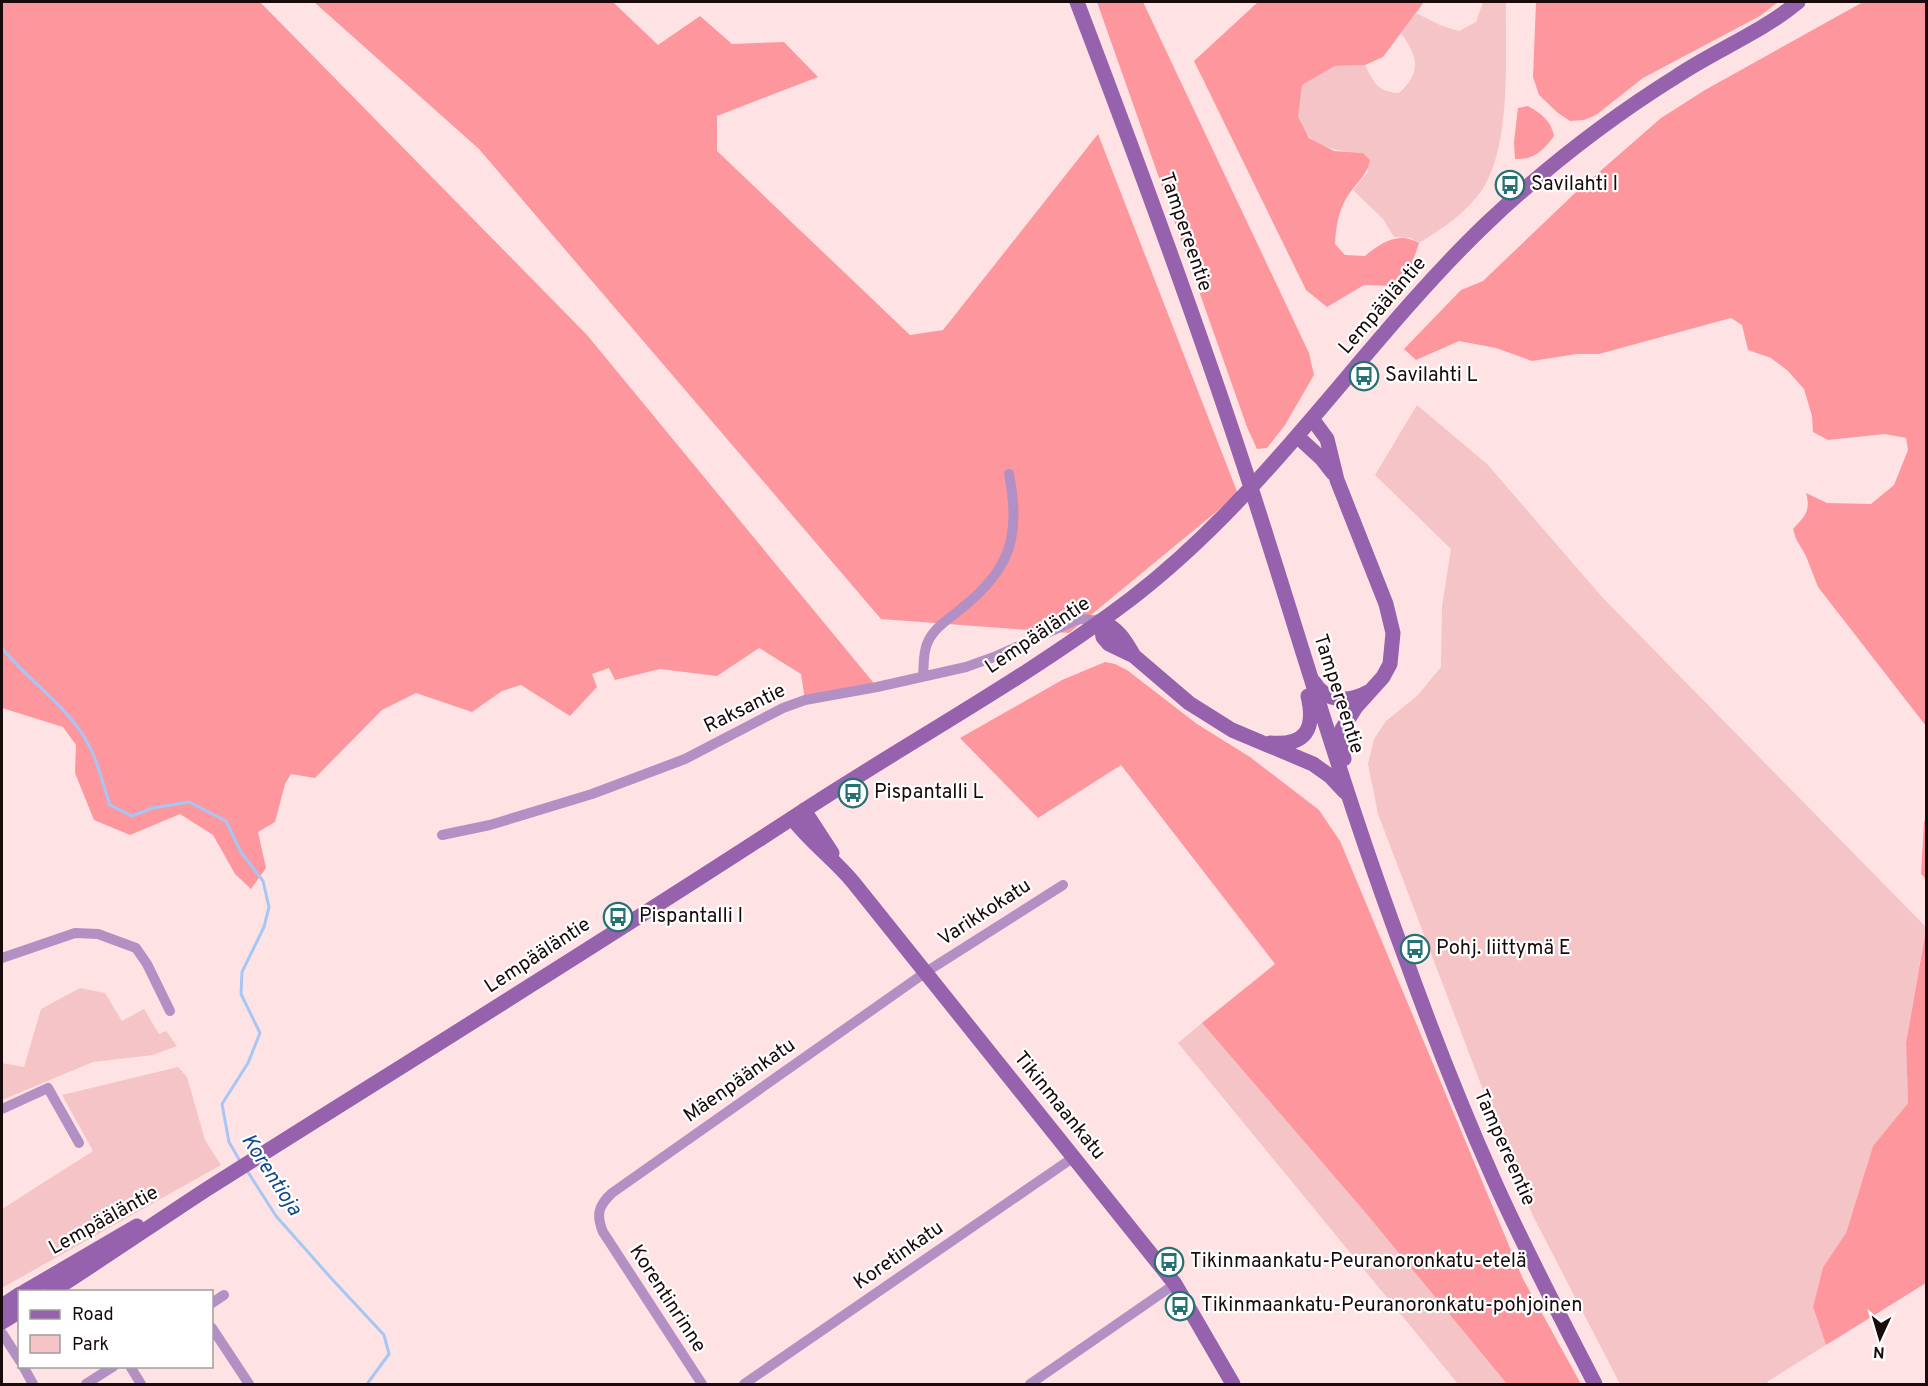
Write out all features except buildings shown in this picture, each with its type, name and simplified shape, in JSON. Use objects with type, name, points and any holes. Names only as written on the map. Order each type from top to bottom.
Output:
[{"type":"main road","name":"Tampereentie","points":[[1077,2],[1150,194],[1241,458],[1348,797],[1405,958],[1493,1179],[1595,1384]]},
{"type":"main road","name":"Lempääläntie","points":[[27,1290],[89,1252],[245,1167],[1050,656],[1100,621],[1137,594],[1189,549],[1240,500],[1424,290],[1482,228],[1524,189],[1605,124],[1681,73],[1785,13],[1798,2]]},
{"type":"main road","points":[[1312,420],[1327,439],[1338,480],[1386,604],[1391,626],[1393,648],[1390,664],[1375,688],[1350,716],[1342,729],[1342,753],[1355,816]]},
{"type":"main road","points":[[1298,436],[1322,459],[1338,480]]},
{"type":"main road","points":[[1100,621],[1103,637],[1114,647],[1134,656],[1189,703],[1211,718],[1249,738],[1322,770],[1348,797]]},
{"type":"main road","points":[[1249,738],[1270,743],[1294,742],[1300,739],[1309,727],[1310,706],[1299,666],[1295,628]]},
{"type":"main road","points":[[1309,674],[1321,692],[1328,697],[1350,699],[1375,688]]},
{"type":"main road","name":"Tikinmaankatu","points":[[798,814],[817,827],[837,864],[1175,1284],[1233,1384]]},
{"type":"main road","name":"Lempääläntie","points":[[54,1290],[206,1190]]},
{"type":"main road","points":[[2,1306],[18,1295]]},
{"type":"main road","points":[[2,1322],[18,1312]]},
{"type":"street","points":[[924,676],[926,645],[934,631],[985,589],[1002,567],[1015,525],[1009,474]]},
{"type":"street","name":"Raksantie","points":[[442,835],[490,825],[592,794],[685,759],[783,708],[805,700],[966,667],[1074,621],[1081,619],[1100,621]]},
{"type":"street","name":"Varikkokatu","points":[[926,972],[1063,885]]},
{"type":"street","points":[[2,958],[75,933],[98,934],[136,948],[147,964],[170,1011]]},
{"type":"street","name":"Mäenpäänkatu","points":[[603,1232],[598,1212],[602,1202],[612,1193],[926,972]]},
{"type":"street","points":[[2,1109],[48,1088],[79,1143]]},
{"type":"street","name":"Koretinkatu","points":[[744,1384],[1074,1157]]},
{"type":"street","name":"Korentinrinne","points":[[603,1232],[702,1384]]},
{"type":"street","points":[[1030,1384],[1175,1284]]},
{"type":"street","points":[[213,1302],[224,1295]]},
{"type":"street","points":[[213,1330],[249,1384]]},
{"type":"street","points":[[2,1333],[18,1358]]},
{"type":"street","points":[[24,1368],[33,1384]]},
{"type":"street","points":[[86,1384],[111,1368]]},
{"type":"street","points":[[131,1368],[141,1384]]},
{"type":"green space","points":[[1483,2],[1506,2],[1503,125],[1492,171],[1482,190],[1469,206],[1436,232],[1419,243],[1411,238],[1394,237],[1383,219],[1353,190],[1368,172],[1363,153],[1324,146],[1308,136],[1302,128],[1298,118],[1298,106],[1302,85],[1335,66],[1365,65],[1371,77],[1381,88],[1399,93],[1411,78],[1415,64],[1411,50],[1401,33],[1416,13],[1440,25],[1459,31],[1476,22]]},
{"type":"green space","points":[[1417,405],[1487,464],[1603,598],[1926,927],[1906,1043],[1908,1103],[1873,1146],[1846,1233],[1823,1267],[1813,1307],[1826,1345],[1767,1382],[1769,1384],[1620,1384],[1533,1216],[1378,814],[1368,764],[1374,739],[1386,721],[1418,695],[1441,667],[1442,606],[1451,549],[1375,475]]},
{"type":"green space","points":[[80,988],[105,993],[122,1021],[144,1009],[159,1034],[166,1031],[177,1046],[153,1055],[93,1062],[2,1100],[2,1063],[24,1067],[41,1009]]},
{"type":"green space","points":[[1202,1023],[1364,1211],[1507,1384],[1458,1384],[1178,1043]]},
{"type":"green space","points":[[178,1067],[187,1077],[205,1140],[221,1165],[2,1288],[2,1209],[93,1151],[62,1095]]},
{"type":"shaded area","points":[[2,2],[260,2],[587,335],[877,687],[805,700],[801,674],[759,648],[717,676],[660,669],[615,680],[609,668],[592,674],[597,687],[570,716],[521,685],[502,691],[472,712],[416,693],[382,710],[315,778],[291,774],[285,784],[275,822],[258,832],[266,868],[251,889],[235,874],[213,835],[180,814],[130,835],[94,820],[75,773],[76,745],[63,727],[2,708]]},
{"type":"shaded area","points":[[314,2],[613,2],[658,45],[700,16],[732,44],[784,42],[818,77],[717,116],[717,151],[910,335],[943,330],[1098,134],[1238,494],[1069,633],[881,619],[479,149]]},
{"type":"shaded area","points":[[1097,2],[1143,2],[1309,353],[1314,375],[1285,425],[1267,448],[1257,449],[1247,427]]},
{"type":"shaded area","points":[[1258,2],[1424,2],[1383,57],[1365,65],[1335,66],[1302,85],[1298,117],[1309,138],[1334,151],[1363,153],[1370,160],[1366,171],[1347,197],[1340,214],[1335,244],[1345,255],[1365,256],[1384,243],[1397,238],[1419,243],[1408,275],[1394,286],[1364,285],[1327,307],[1306,290],[1194,61]]},
{"type":"shaded area","points":[[1536,2],[1778,2],[1760,16],[1643,78],[1596,115],[1584,120],[1570,121],[1539,95],[1533,77]]},
{"type":"shaded area","points":[[1863,2],[1926,2],[1926,726],[1818,587],[1793,529],[1806,513],[1808,504],[1806,493],[1827,503],[1871,504],[1894,485],[1908,450],[1906,438],[1885,434],[1828,440],[1813,432],[1812,416],[1804,389],[1788,371],[1771,358],[1748,350],[1742,325],[1731,318],[1599,354],[1577,354],[1532,361],[1496,348],[1459,341],[1416,360],[1404,349],[1461,290],[1483,281],[1574,194],[1661,118],[1705,90]]},
{"type":"shaded area","points":[[1528,106],[1545,118],[1554,136],[1538,154],[1515,159],[1514,142],[1518,108]]},
{"type":"shaded area","points":[[1105,662],[1127,670],[1197,724],[1250,757],[1319,810],[1340,841],[1523,1279],[1581,1384],[1507,1384],[1364,1211],[1202,1023],[1275,964],[1121,765],[1038,818],[960,738],[1062,680]]},
{"type":"shaded area","points":[[1926,818],[1926,879],[1921,874]]},
{"type":"shaded area","points":[[1926,929],[1926,1283],[1826,1345],[1813,1307],[1823,1267],[1846,1233],[1873,1146],[1908,1103],[1906,1043]]},
{"type":"waterway","name":"Korentioja","points":[[2,648],[63,710],[81,732],[95,758],[110,805],[132,816],[153,808],[189,802],[226,821],[241,852],[263,881],[269,907],[264,927],[242,972],[241,994],[260,1033],[248,1063],[222,1104],[229,1142],[240,1161]]},
{"type":"waterway","name":"Korentioja","points":[[246,1169],[276,1216],[384,1335],[389,1354],[367,1384]]},
{"type":"place","name":"Savilahti I","points":[[1510,185]]},
{"type":"place","name":"Savilahti L","points":[[1364,376]]},
{"type":"place","name":"Pispantalli L","points":[[853,793]]},
{"type":"place","name":"Pispantalli I","points":[[618,917]]},
{"type":"place","name":"Pohj. liittymä E","points":[[1415,949]]},
{"type":"place","name":"Tikinmaankatu-Peuranoronkatu-etelä","points":[[1169,1262]]},
{"type":"place","name":"Tikinmaankatu-Peuranoronkatu-pohjoinen","points":[[1180,1306]]}]
